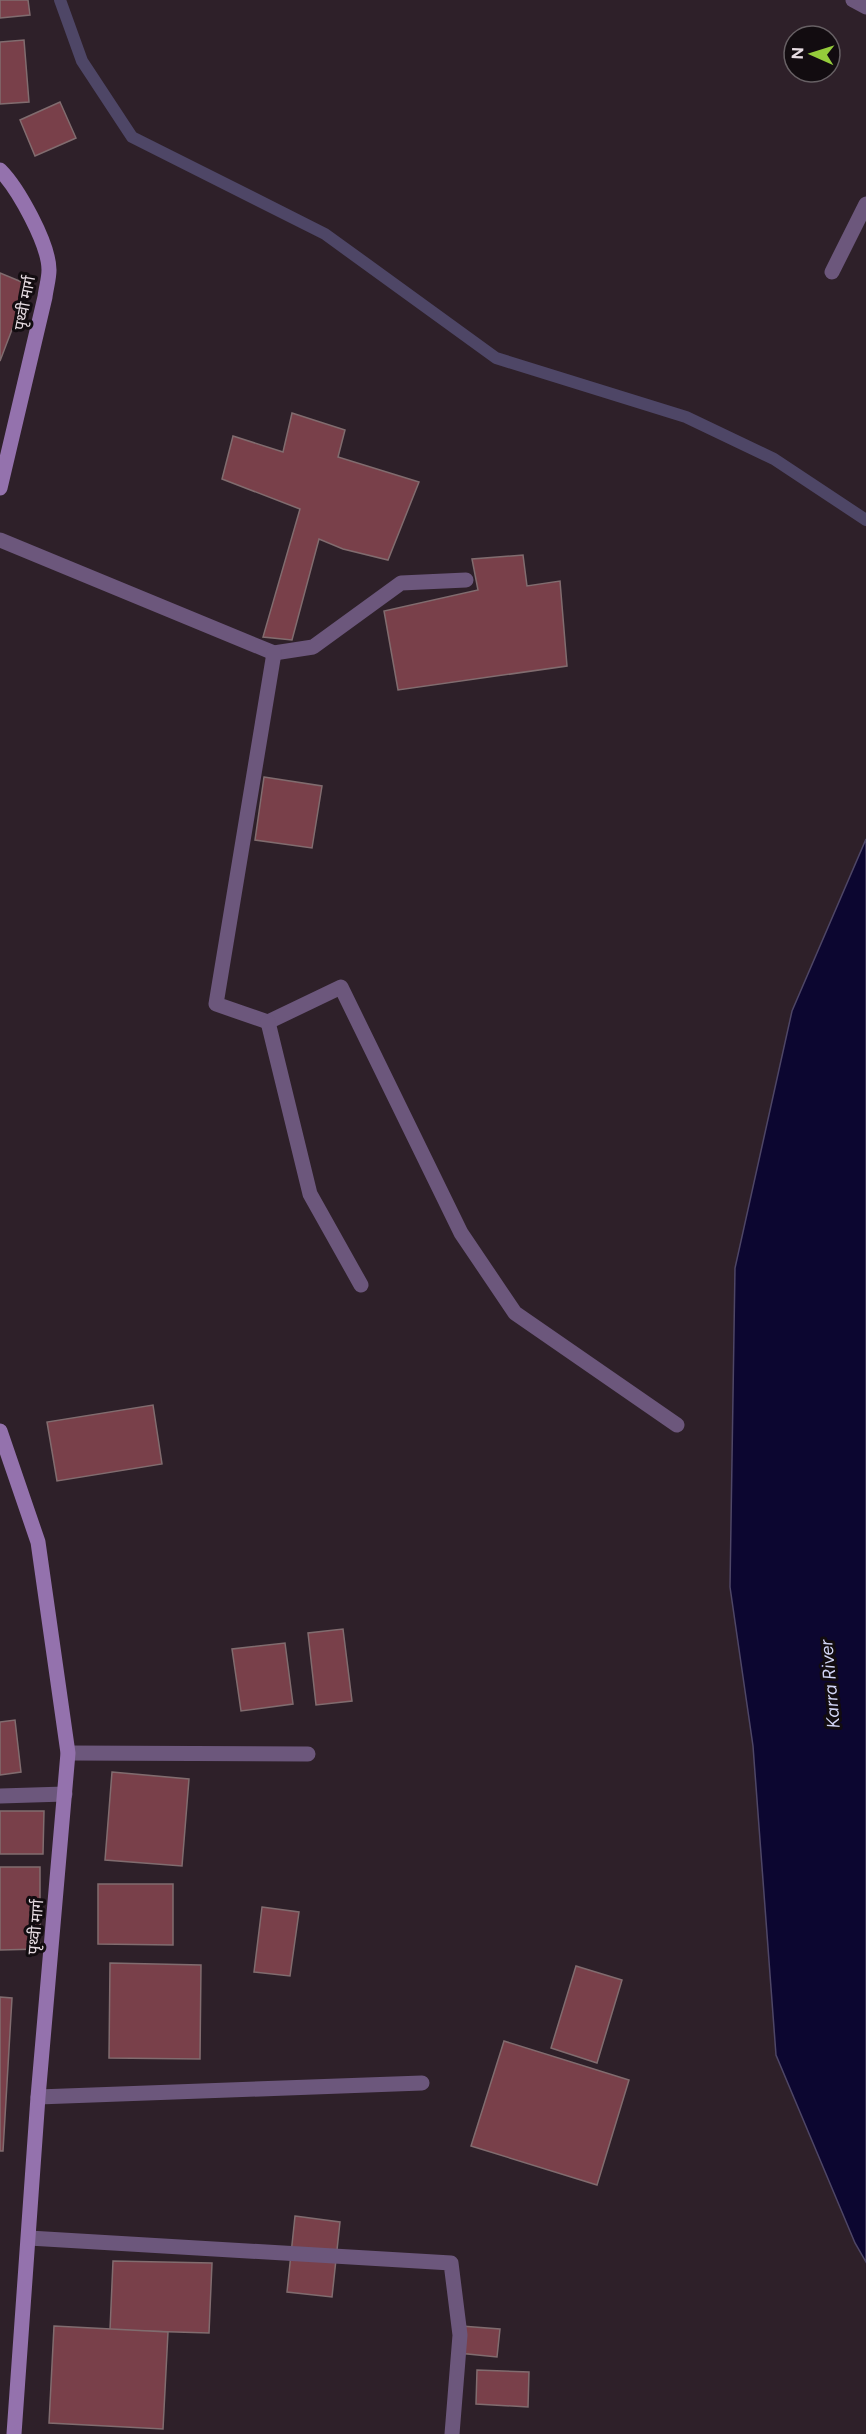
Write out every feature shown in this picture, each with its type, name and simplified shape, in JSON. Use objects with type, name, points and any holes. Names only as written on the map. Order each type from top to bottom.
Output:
[{"type":"street","points":[[853,0],[866,7]]},
{"type":"street","name":"पृथ्वी मार्ग","points":[[0,170],[8,178],[42,238],[49,268],[45,297],[0,488]]},
{"type":"street","points":[[832,272],[866,204]]},
{"type":"street","points":[[0,540],[274,653],[313,647],[401,583],[466,580]]},
{"type":"street","points":[[274,653],[216,1004],[268,1022],[341,987],[461,1233],[515,1313],[677,1425]]},
{"type":"street","points":[[268,1022],[310,1194],[361,1286]]},
{"type":"street","name":"पृथ्वी मार्ग","points":[[0,1431],[38,1542],[68,1753],[14,2434]]},
{"type":"street","points":[[68,1753],[308,1754]]},
{"type":"street","points":[[0,1796],[65,1794]]},
{"type":"street","points":[[39,2097],[422,2083]]},
{"type":"street","points":[[28,2238],[451,2263],[460,2335],[452,2434]]},
{"type":"water","name":"Karra River","points":[[866,839],[866,2262],[855,2243],[776,2055],[753,1746],[730,1587],[735,1268],[792,1011]]},
{"type":"building","points":[[0,0],[28,0],[30,15],[0,18]]},
{"type":"building","points":[[24,40],[29,102],[0,104],[0,42]]},
{"type":"building","points":[[60,102],[76,138],[35,156],[20,120]]},
{"type":"building","points":[[0,273],[29,285],[0,361]]},
{"type":"building","points":[[292,413],[345,430],[338,457],[419,482],[388,560],[343,549],[319,539],[292,640],[263,637],[300,509],[222,479],[233,436],[283,452]]},
{"type":"building","points":[[523,555],[527,586],[560,581],[567,666],[398,690],[384,611],[478,590],[472,559]]},
{"type":"building","points":[[264,777],[322,786],[312,848],[255,840]]},
{"type":"building","points":[[153,1405],[162,1464],[57,1481],[47,1422]]},
{"type":"building","points":[[343,1629],[352,1701],[316,1705],[308,1633]]},
{"type":"building","points":[[285,1643],[293,1704],[241,1711],[232,1649]]},
{"type":"building","points":[[15,1720],[21,1772],[0,1775],[0,1722]]},
{"type":"building","points":[[112,1772],[189,1779],[182,1866],[105,1860]]},
{"type":"building","points":[[0,1811],[44,1811],[43,1854],[0,1854]]},
{"type":"building","points":[[0,1867],[40,1867],[40,1949],[0,1950]]},
{"type":"building","points":[[98,1884],[173,1884],[173,1945],[98,1944]]},
{"type":"building","points":[[262,1907],[299,1912],[290,1976],[254,1972]]},
{"type":"building","points":[[110,1963],[201,1965],[200,2059],[109,2058]]},
{"type":"building","points":[[576,1966],[622,1980],[597,2063],[551,2048]]},
{"type":"building","points":[[0,1997],[12,1998],[3,2151],[0,2151]]},
{"type":"building","points":[[504,2041],[629,2080],[597,2185],[471,2146]]},
{"type":"building","points":[[295,2216],[340,2222],[332,2297],[287,2292]]},
{"type":"building","points":[[113,2261],[212,2263],[209,2333],[110,2330]]},
{"type":"building","points":[[54,2326],[168,2332],[163,2429],[49,2423]]},
{"type":"building","points":[[461,2326],[500,2329],[497,2357],[458,2353]]},
{"type":"building","points":[[477,2370],[529,2372],[528,2407],[476,2404]]},
{"type":"waterway","points":[[60,0],[82,61],[132,137],[325,234],[496,358],[686,417],[774,459],[866,520]]}]
